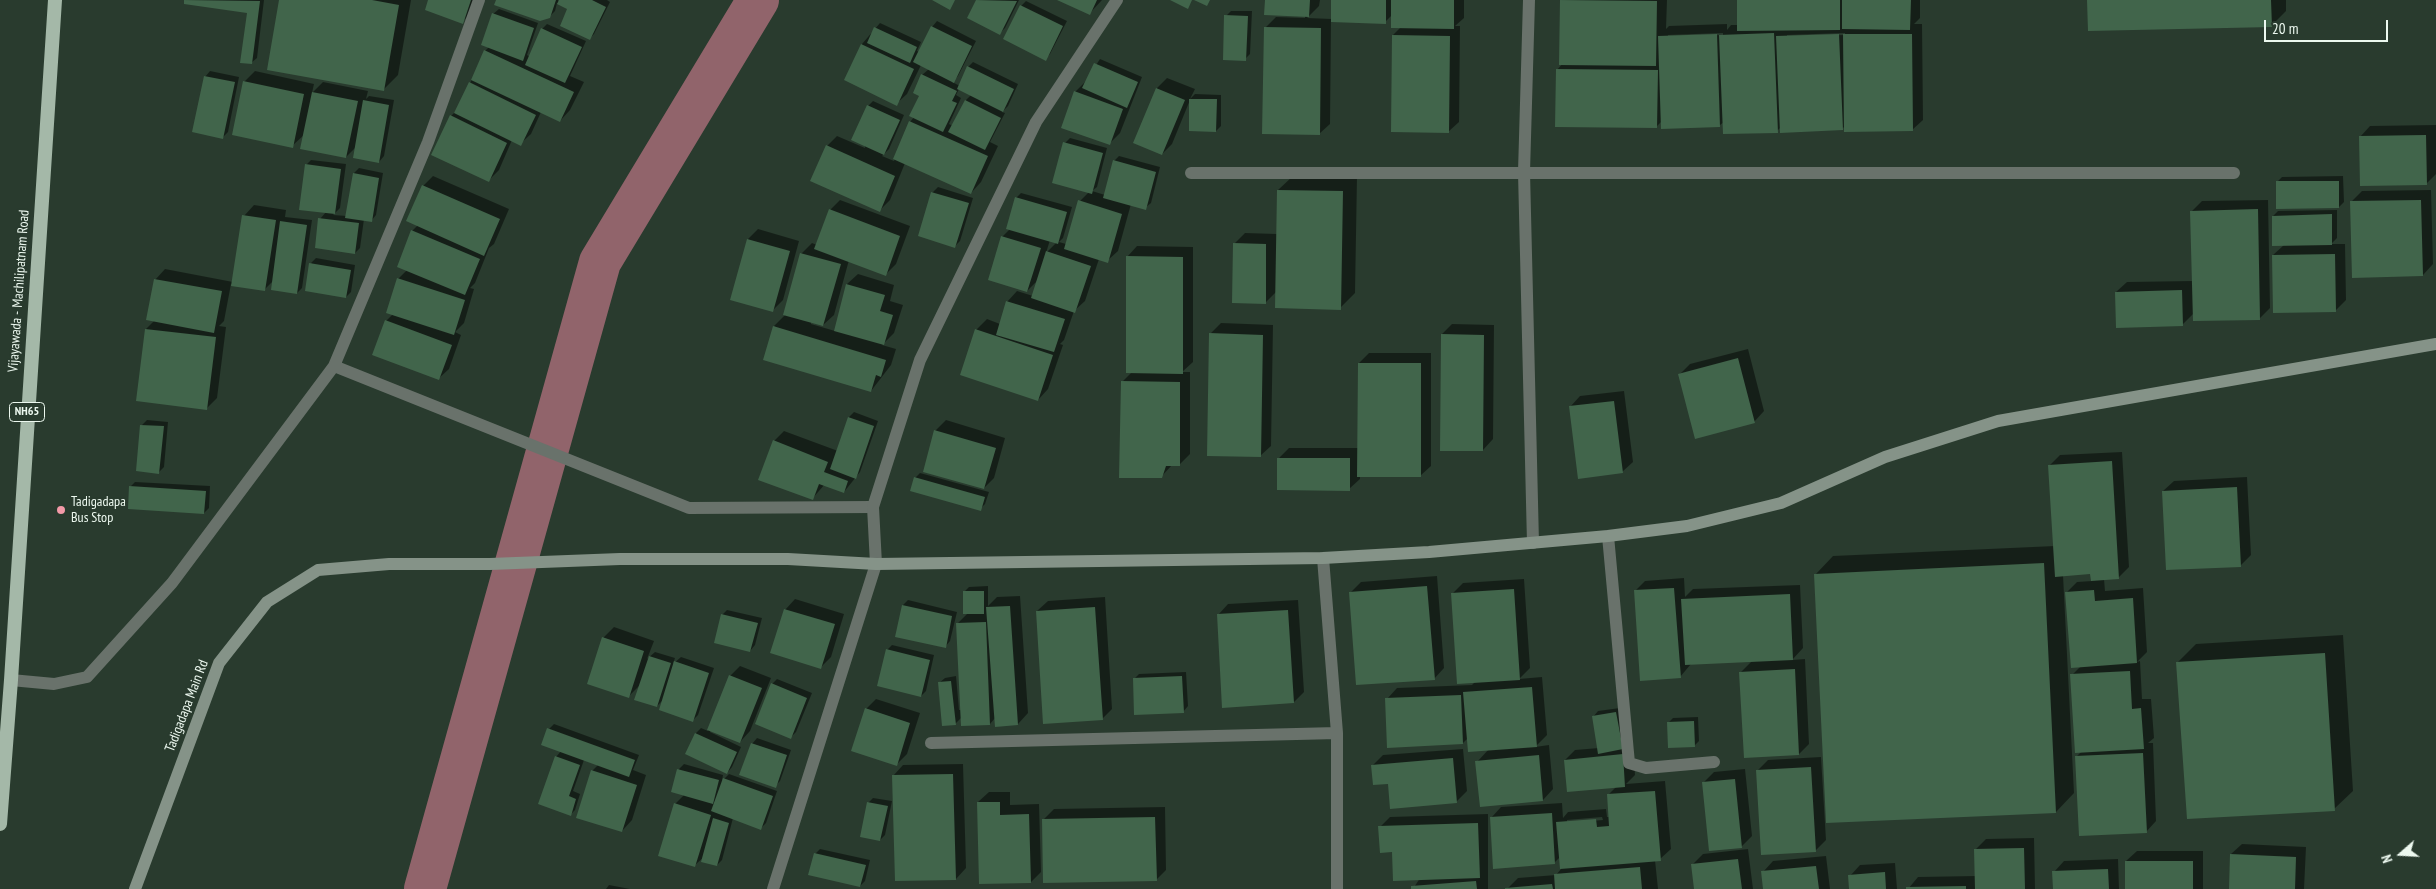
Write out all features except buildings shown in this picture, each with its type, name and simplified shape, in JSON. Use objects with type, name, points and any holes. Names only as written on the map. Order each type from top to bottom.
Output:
[{"type":"highway","name":"Vijayawada - Machilipatnam Road","points":[[0,824],[12,680],[55,0]]},
{"type":"main road","points":[[876,564],[1323,558],[1429,552],[1533,543],[1687,526],[1781,503],[1885,457],[1998,421],[2436,344]]},
{"type":"main road","name":"Tadigadapa Main Rd","points":[[135,889],[219,662],[267,602],[318,570],[389,564],[490,564],[620,559],[788,559],[876,564]]},
{"type":"street","points":[[12,680],[54,684],[88,677],[172,583],[334,366],[428,142],[479,0]]},
{"type":"street","points":[[773,889],[876,564],[873,507],[920,360],[1036,122],[1117,0]]},
{"type":"street","points":[[1529,0],[1524,172],[1533,543]]},
{"type":"street","points":[[1191,173],[2234,173]]},
{"type":"street","points":[[334,366],[398,394],[689,508],[873,507]]},
{"type":"street","points":[[1608,536],[1629,763],[1646,768],[1714,762]]},
{"type":"street","points":[[1323,558],[1337,733],[1337,889]]},
{"type":"street","points":[[931,743],[1337,733]]},
{"type":"waterway","points":[[425,889],[600,262],[758,0]]},
{"type":"place","name":"Tadigadapa Bus Stop","points":[[61,510]]}]
